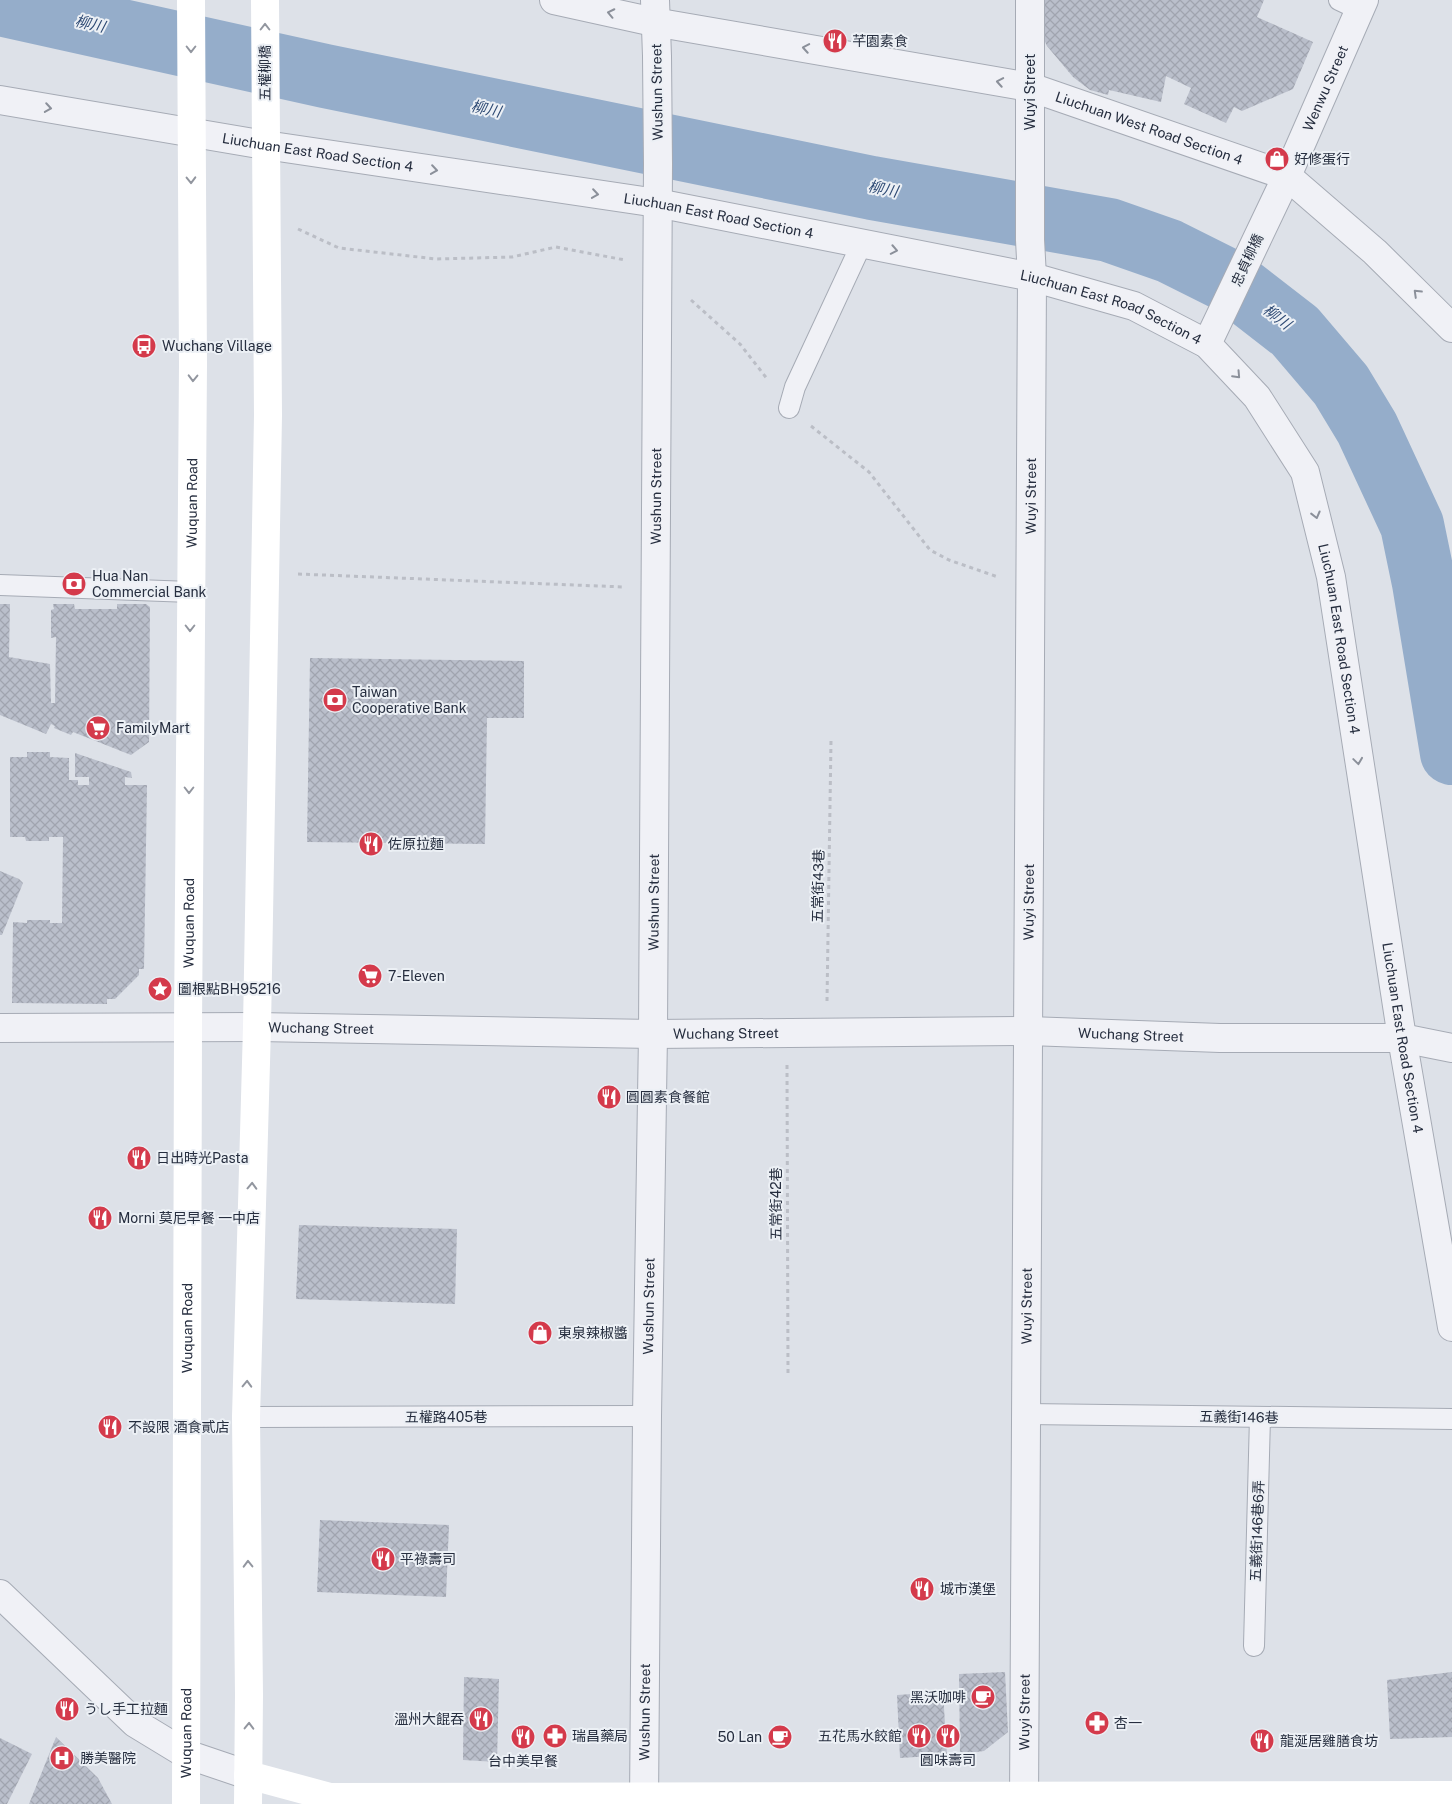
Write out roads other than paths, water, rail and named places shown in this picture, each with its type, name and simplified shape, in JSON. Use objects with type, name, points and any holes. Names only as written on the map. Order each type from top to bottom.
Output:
[{"type":"main road","points":[[190,131],[191,0]]},
{"type":"main road","name":"五權柳橋","points":[[265,0],[265,145]]},
{"type":"main road","name":"Wuquan Road","points":[[186,1804],[188,1026],[193,354],[190,131]]},
{"type":"main road","points":[[248,1804],[249,1696],[246,1417],[257,1027],[268,415],[265,145]]},
{"type":"main road","points":[[248,1775],[330,1797],[644,1800],[1024,1800],[1452,1795]]},
{"type":"street","name":"Liuchuan West Road Section 4","points":[[554,0],[654,11],[1030,96],[1287,176],[1374,252],[1452,328]]},
{"type":"street","name":"Wuyi Street","points":[[1024,1800],[1032,277],[1030,240],[1030,0]]},
{"type":"street","name":"Wenwu Street","points":[[1287,176],[1354,3]]},
{"type":"street","name":"Wushun Street","points":[[644,1800],[647,1416],[653,1034],[658,164],[657,56],[654,11]]},
{"type":"street","name":"Liuchuan East Road Section 4","points":[[0,100],[265,145],[657,203],[1032,277],[1134,306],[1207,344],[1257,397],[1305,472],[1331,577],[1402,1038],[1452,1327]]},
{"type":"street","name":"忠貞柳橋","points":[[1207,344],[1287,176]]},
{"type":"street","name":"Wuchang Street","points":[[0,1028],[188,1026],[653,1034],[1029,1031],[1220,1038],[1402,1038],[1452,1048]]},
{"type":"street","points":[[0,1594],[136,1723],[186,1754],[248,1775]]},
{"type":"lane","points":[[789,408],[795,388],[862,243]]},
{"type":"lane","points":[[0,585],[191,592]]},
{"type":"lane","name":"五義街146巷","points":[[1026,1414],[1452,1419]]},
{"type":"lane","name":"五權路405巷","points":[[246,1417],[647,1416]]},
{"type":"lane","name":"五義街146巷6弄","points":[[1254,1646],[1260,1417]]},
{"type":"waterway","name":"柳川","points":[[0,4],[325,76],[872,188],[1109,230],[1169,251],[1233,283],[1295,331],[1341,385],[1367,428],[1412,525],[1424,583],[1452,753]]},
{"type":"place","name":"芊園素食","points":[[835,41]]},
{"type":"place","name":"好修蛋行","points":[[1277,159]]},
{"type":"place","name":"Wuchang Village","points":[[144,346]]},
{"type":"place","name":"Hua Nan Commercial Bank","points":[[74,584]]},
{"type":"place","name":"Taiwan Cooperative Bank","points":[[335,700]]},
{"type":"place","name":"FamilyMart","points":[[98,728]]},
{"type":"place","name":"佐原拉麵","points":[[371,844]]},
{"type":"place","name":"7-Eleven","points":[[370,976]]},
{"type":"place","name":"圖根點BH95216","points":[[160,989]]},
{"type":"place","name":"圓圓素食餐館","points":[[609,1097]]},
{"type":"place","name":"日出時光Pasta","points":[[139,1158]]},
{"type":"place","name":"Morni 莫尼早餐 一中店","points":[[100,1218]]},
{"type":"place","name":"東泉辣椒醬","points":[[540,1333]]},
{"type":"place","name":"不設限 酒食貳店","points":[[110,1427]]},
{"type":"place","name":"平祿壽司","points":[[383,1559]]},
{"type":"place","name":"城市漢堡","points":[[922,1589]]},
{"type":"place","name":"黑沃咖啡","points":[[983,1697]]},
{"type":"place","name":"うし手工拉麵","points":[[67,1709]]},
{"type":"place","name":"溫州大餛吞","points":[[481,1719]]},
{"type":"place","name":"杏一","points":[[1097,1723]]},
{"type":"place","name":"瑞昌藥局","points":[[555,1736]]},
{"type":"place","name":"五花馬水餃館","points":[[919,1736]]},
{"type":"place","name":"圓味壽司","points":[[948,1736]]},
{"type":"place","name":"台中美早餐","points":[[523,1737]]},
{"type":"place","name":"50 Lan","points":[[780,1737]]},
{"type":"place","name":"龍涎居雞膳食坊","points":[[1262,1741]]},
{"type":"place","name":"勝美醫院","points":[[62,1758]]}]
